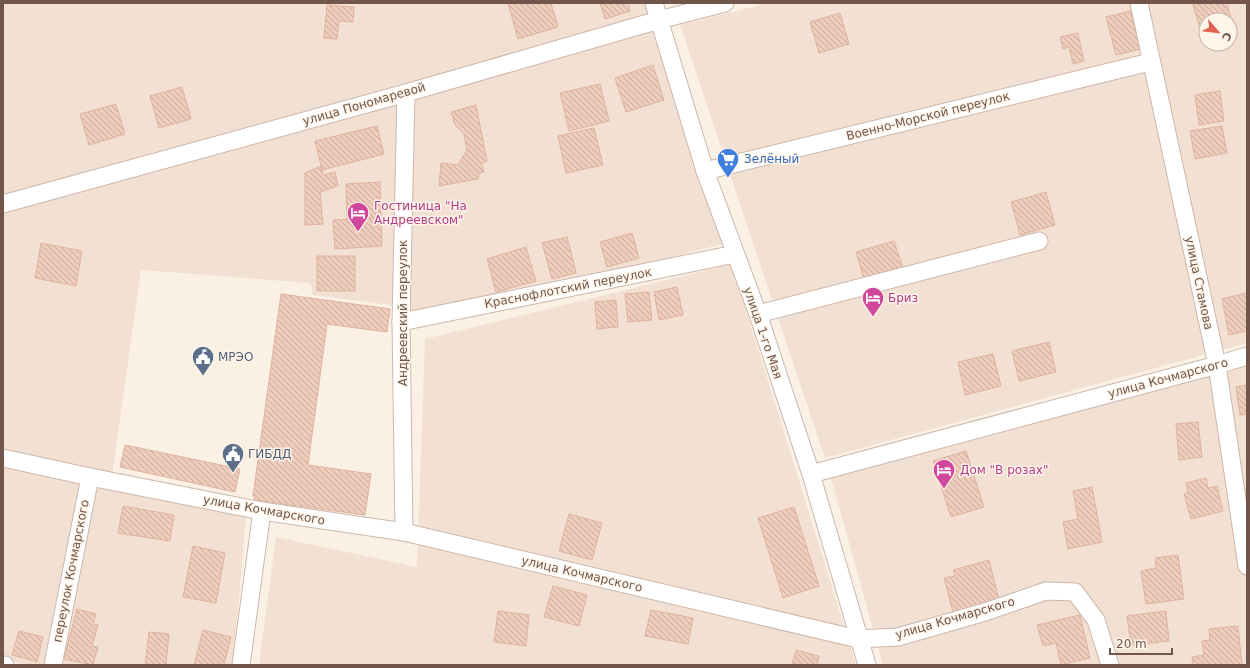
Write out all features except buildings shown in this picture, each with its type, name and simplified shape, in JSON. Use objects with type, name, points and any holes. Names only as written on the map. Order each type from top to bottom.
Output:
[{"type":"street","name":"улица 1-го Мая","points":[[654,3],[705,171],[758,314],[811,474],[858,639],[868,665]]},
{"type":"street","name":"улица Пономаревой","points":[[3,204],[406,93],[658,20],[724,3]]},
{"type":"street","name":"улица Стамова","points":[[1139,3],[1150,62],[1217,366],[1247,566]]},
{"type":"street","name":"Военно-Морской переулок","points":[[705,171],[1150,62]]},
{"type":"street","name":"Андреевский переулок","points":[[404,532],[401,322],[406,93]]},
{"type":"street","points":[[758,314],[1040,241]]},
{"type":"street","name":"Краснофлотский переулок","points":[[401,322],[735,254]]},
{"type":"street","name":"улица Кочмарского","points":[[811,474],[1217,366],[1247,356]]},
{"type":"street","name":"улица Кочмарского","points":[[3,458],[90,478],[262,511],[404,532],[858,639],[898,637],[985,612],[1046,590],[1075,592],[1096,620],[1110,665]]},
{"type":"street","name":"переулок Кочмарского","points":[[53,665],[90,478]]},
{"type":"street","points":[[241,665],[262,511]]},
{"type":"shaded area","points":[[3,3],[645,3],[723,244],[406,323],[391,305],[313,295],[310,283],[141,270],[110,490],[246,517],[233,665],[28,665],[3,660]]},
{"type":"shaded area","points":[[769,3],[1247,3],[1247,343],[825,458],[680,25]]},
{"type":"shaded area","points":[[732,264],[856,665],[259,665],[276,537],[417,567],[425,339]]},
{"type":"shaded area","points":[[1247,364],[1247,665],[883,665],[831,478]]},
{"type":"place","name":"Зелёный","points":[[728,178]]},
{"type":"place","name":"Гостиница \"На Андреевском\"","points":[[358,232]]},
{"type":"place","name":"Бриз","points":[[873,318]]},
{"type":"place","name":"МРЭО","points":[[203,376]]},
{"type":"place","name":"ГИБДД","points":[[233,474]]},
{"type":"place","name":"Дом \"В розах\"","points":[[944,490]]}]
